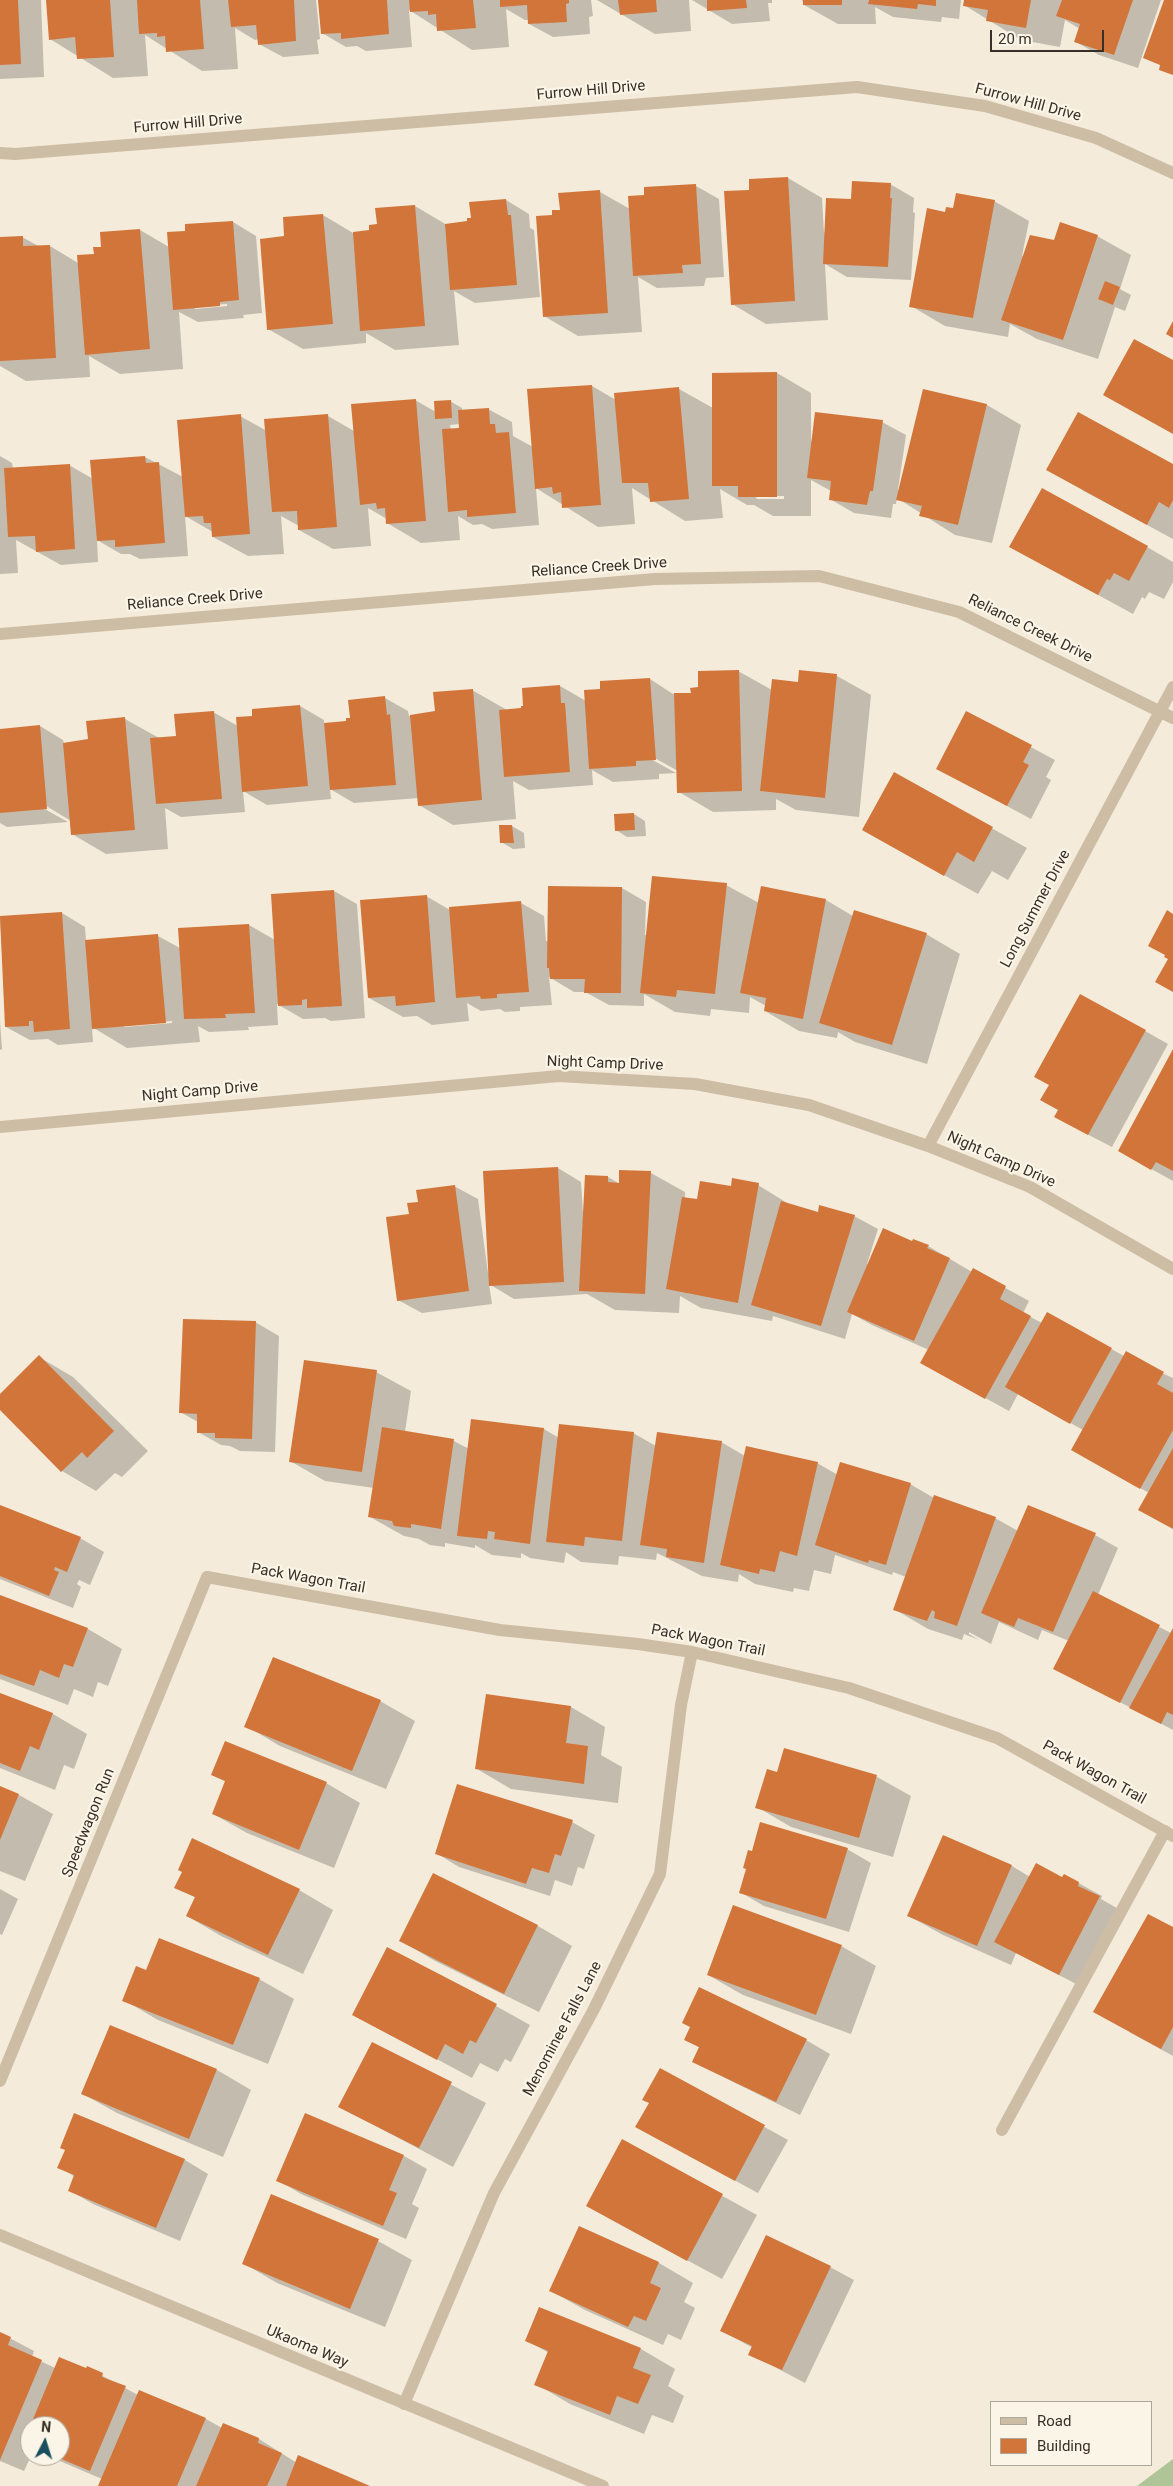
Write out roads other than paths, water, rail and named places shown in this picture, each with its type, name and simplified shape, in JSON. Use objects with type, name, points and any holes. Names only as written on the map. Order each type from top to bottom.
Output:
[{"type":"street","name":"Furrow Hill Drive","points":[[0,153],[15,154],[857,87],[985,106],[1096,138],[1173,173]]},
{"type":"street","name":"Reliance Creek Drive","points":[[0,634],[655,579],[819,576],[959,612],[1173,718]]},
{"type":"street","name":"Long Summer Drive","points":[[928,1146],[1173,687]]},
{"type":"street","name":"Night Camp Drive","points":[[0,1127],[559,1076],[695,1084],[809,1105],[869,1124],[928,1146],[1030,1187],[1173,1269]]},
{"type":"street","name":"Pack Wagon Trail","points":[[207,1577],[500,1630],[638,1644],[692,1652],[848,1688],[998,1738],[1169,1833]]},
{"type":"street","name":"Speedwagon Run","points":[[0,2081],[207,1577]]},
{"type":"street","name":"Menominee Falls Lane","points":[[404,2404],[494,2193],[594,2008],[660,1874],[681,1705],[692,1652]]},
{"type":"street","points":[[1002,2130],[1169,1833]]},
{"type":"street","name":"Ukaoma Way","points":[[0,2235],[603,2486]]}]
